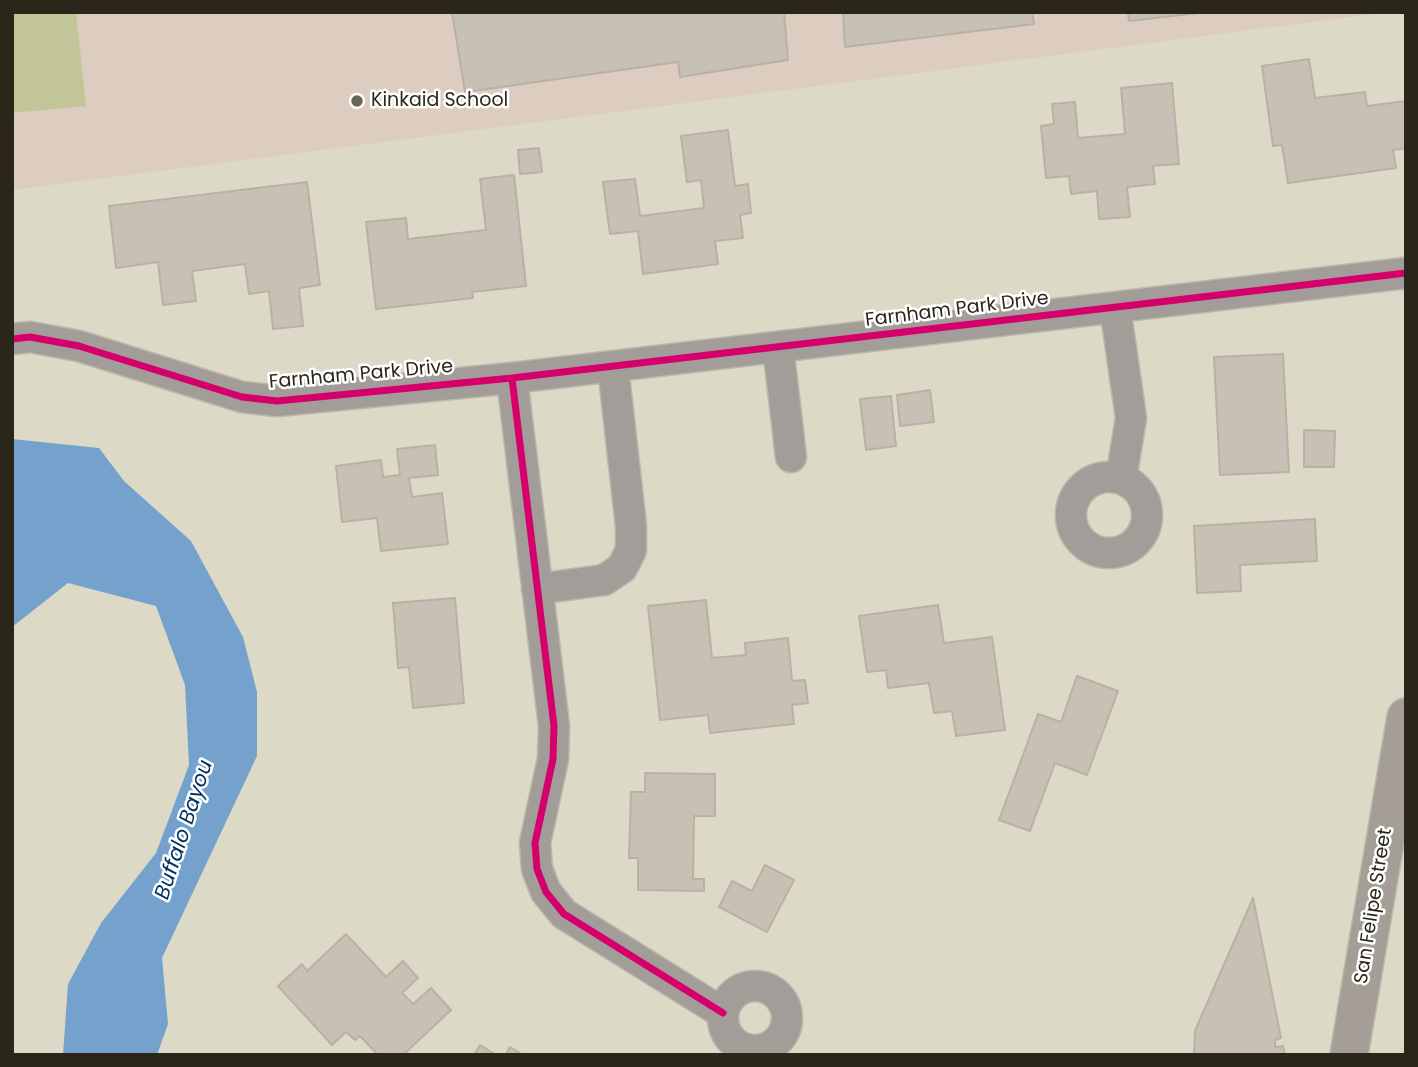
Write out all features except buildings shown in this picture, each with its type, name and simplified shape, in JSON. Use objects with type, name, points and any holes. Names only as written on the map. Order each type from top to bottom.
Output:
[{"type":"main road","name":"San Felipe Street","points":[[1349,1055],[1396,836],[1406,717]]},
{"type":"street","name":"Farnham Park Drive","points":[[12,339],[30,337],[79,346],[242,397],[277,401],[613,367],[1406,273]]},
{"type":"street","points":[[1115,307],[1131,418],[1121,479]]},
{"type":"street","points":[[778,347],[791,457]]},
{"type":"street","points":[[537,589],[604,580],[622,568],[631,550],[631,526],[613,367]]},
{"type":"street","points":[[512,378],[554,726],[553,759],[535,844],[537,869],[546,892],[564,914],[723,1013]]},
{"type":"shaded area","name":"Kinkaid School","points":[[12,12],[1390,12],[12,190]]},
{"type":"green space","points":[[12,12],[76,12],[86,106],[12,113]]},
{"type":"water","name":"Buffalo Bayou","points":[[12,439],[99,448],[124,481],[191,541],[243,637],[257,692],[257,756],[162,958],[168,1024],[157,1055],[63,1055],[68,984],[101,923],[156,853],[189,765],[185,685],[156,606],[68,583],[12,627]]},
{"type":"cycle path","points":[[12,339],[30,337],[79,346],[242,397],[277,401],[512,378],[1406,273]]},
{"type":"cycle path","points":[[512,378],[554,726],[553,759],[535,843],[537,869],[546,892],[564,914],[723,1013]]},
{"type":"place","name":"Kinkaid School","points":[[357,101]]}]
